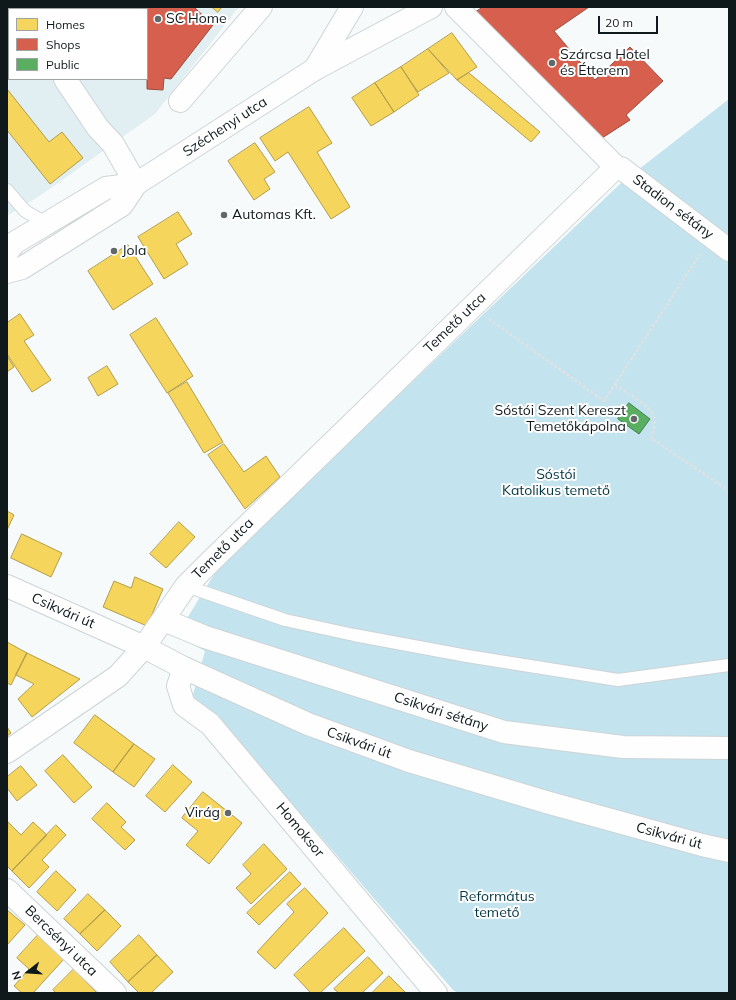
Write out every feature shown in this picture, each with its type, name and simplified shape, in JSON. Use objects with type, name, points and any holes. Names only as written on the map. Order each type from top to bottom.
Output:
[{"type":"street","points":[[180,101],[261,7]]},
{"type":"street","name":"Széchenyi utca","points":[[315,69],[352,7]]},
{"type":"street","points":[[456,7],[616,167]]},
{"type":"street","name":"Széchenyi utca","points":[[7,272],[22,268],[122,204],[136,184],[315,69],[422,9]]},
{"type":"street","points":[[66,80],[98,128],[107,149],[136,184]]},
{"type":"street","name":"Stadion sétány","points":[[616,167],[621,168],[729,250]]},
{"type":"street","name":"Temető utca","points":[[7,752],[118,676],[144,647],[186,586],[616,167]]},
{"type":"street","name":"Széchenyi utca","points":[[14,243],[106,188],[136,184]]},
{"type":"street","name":"Csikvári út","points":[[7,586],[144,647],[184,668],[308,724],[409,761],[702,846],[729,851]]},
{"type":"street","name":"Csikvári sétány","points":[[164,620],[205,636],[504,732],[623,747],[729,748]]},
{"type":"street","name":"Homoksor","points":[[184,668],[178,686],[184,705],[215,729],[436,993]]},
{"type":"street","name":"Bercsényi utca","points":[[7,890],[115,993]]},
{"type":"lane","points":[[7,190],[25,212],[46,223]]},
{"type":"lane","points":[[14,243],[17,203]]},
{"type":"lane","points":[[186,586],[292,622],[467,656],[618,680],[729,665]]},
{"type":"path","points":[[473,306],[604,401],[712,236]]},
{"type":"path","points":[[615,385],[646,406],[654,416],[655,428],[651,438],[729,491]]},
{"type":"shaded area","points":[[7,7],[239,7],[155,114],[44,193],[7,216]]},
{"type":"green space","points":[[729,99],[729,993],[458,993],[453,990],[264,771],[192,698],[205,651],[176,636],[220,565],[620,184]]},
{"type":"building: Homes","points":[[212,7],[222,7],[218,12]]},
{"type":"building: Homes","points":[[452,33],[477,67],[457,80],[428,49]]},
{"type":"building: Homes","points":[[428,49],[449,73],[418,92],[401,67]]},
{"type":"building: Homes","points":[[401,67],[419,95],[394,112],[375,83]]},
{"type":"building: Homes","points":[[469,73],[540,132],[531,142],[457,80]]},
{"type":"building: Homes","points":[[375,83],[394,112],[371,126],[352,98]]},
{"type":"building: Homes","points":[[7,89],[49,142],[62,132],[83,158],[50,184],[7,130]]},
{"type":"building: Homes","points":[[309,107],[332,143],[317,152],[350,207],[331,219],[288,152],[275,161],[260,138]]},
{"type":"building: Homes","points":[[255,143],[275,172],[264,179],[270,189],[254,200],[228,161]]},
{"type":"building: Homes","points":[[178,212],[192,234],[176,244],[188,264],[164,279],[138,237]]},
{"type":"building: Homes","points":[[128,245],[153,284],[113,310],[88,271]]},
{"type":"building: Homes","points":[[20,314],[34,335],[24,341],[51,380],[32,392],[7,354],[7,323]]},
{"type":"building: Homes","points":[[156,318],[193,376],[167,393],[130,335]]},
{"type":"building: Homes","points":[[7,356],[14,367],[7,372]]},
{"type":"building: Homes","points":[[107,366],[118,384],[98,396],[88,378]]},
{"type":"building: Homes","points":[[187,382],[223,442],[204,453],[168,393]]},
{"type":"building: Homes","points":[[224,444],[244,472],[266,456],[280,477],[245,509],[208,455]]},
{"type":"building: Homes","points":[[7,511],[14,515],[7,530]]},
{"type":"building: Homes","points":[[179,522],[195,537],[166,568],[150,554]]},
{"type":"building: Homes","points":[[22,534],[62,553],[51,577],[11,558]]},
{"type":"building: Homes","points":[[135,577],[163,589],[147,626],[103,607],[114,581],[131,588]]},
{"type":"building: Homes","points":[[7,642],[27,653],[11,685],[7,683]]},
{"type":"building: Homes","points":[[27,653],[80,679],[32,717],[18,699],[34,684],[16,675]]},
{"type":"building: Homes","points":[[95,715],[134,744],[113,772],[74,743]]},
{"type":"building: Homes","points":[[7,727],[11,733],[7,736]]},
{"type":"building: Homes","points":[[134,744],[155,759],[134,787],[113,772]]},
{"type":"building: Homes","points":[[63,755],[92,787],[74,803],[45,771]]},
{"type":"building: Homes","points":[[173,765],[192,782],[165,812],[146,796]]},
{"type":"building: Homes","points":[[21,766],[37,785],[17,801],[7,788],[7,777]]},
{"type":"building: Homes","points":[[203,792],[242,823],[209,864],[186,845],[198,831],[182,818]]},
{"type":"building: Homes","points":[[107,803],[126,822],[121,827],[135,840],[125,850],[92,819]]},
{"type":"building: Homes","points":[[8,822],[21,835],[33,822],[47,835],[12,871],[7,866]]},
{"type":"building: Homes","points":[[56,825],[66,835],[42,860],[49,867],[29,888],[12,871]]},
{"type":"building: Homes","points":[[264,844],[287,869],[251,904],[236,888],[251,874],[243,865]]},
{"type":"building: Homes","points":[[56,871],[76,890],[57,911],[37,892]]},
{"type":"building: Homes","points":[[290,872],[301,884],[259,925],[247,913]]},
{"type":"building: Homes","points":[[305,888],[328,913],[275,969],[257,952],[294,912],[287,904]]},
{"type":"building: Homes","points":[[88,894],[105,910],[80,934],[64,919]]},
{"type":"building: Homes","points":[[7,910],[25,925],[7,945]]},
{"type":"building: Homes","points":[[105,910],[121,926],[97,951],[80,934]]},
{"type":"building: Homes","points":[[344,928],[365,951],[320,993],[311,993],[294,975]]},
{"type":"building: Homes","points":[[38,935],[64,959],[33,993],[22,993],[14,986],[29,969],[17,958]]},
{"type":"building: Homes","points":[[139,935],[157,955],[128,982],[110,962]]},
{"type":"building: Homes","points":[[157,955],[173,972],[151,993],[139,993],[128,982]]},
{"type":"building: Homes","points":[[368,957],[383,973],[362,993],[339,993],[334,989]]},
{"type":"building: Homes","points":[[74,969],[97,993],[56,993],[53,990]]},
{"type":"building: Homes","points":[[389,976],[406,993],[372,993]]},
{"type":"building: Shops","points":[[194,7],[213,25],[171,79],[164,78],[163,90],[147,89],[148,8],[116,8]]},
{"type":"building: Shops","name":"Szárcsa Hotel és Étterem","points":[[483,7],[589,7],[554,31],[595,80],[630,47],[663,81],[626,115],[630,120],[599,140],[473,14]]},
{"type":"building: Public","name":"Sóstói Szent Kereszt Temetőkápolna","points":[[629,403],[650,419],[639,434],[618,419]]},
{"type":"place","name":"SC Home","points":[[158,19]]},
{"type":"place","name":"Szárcsa Hotel és Étterem","points":[[552,63]]},
{"type":"place","name":"Automas Kft.","points":[[224,215]]},
{"type":"place","name":"Jola","points":[[114,251]]},
{"type":"place","name":"Sóstói Szent Kereszt Temetőkápolna","points":[[634,419]]},
{"type":"place","name":"Virág","points":[[228,813]]},
{"type":"park label","name":"Sóstói Katolikus temető","points":[[556,484]]},
{"type":"park label","name":"Református temető","points":[[497,906]]}]
